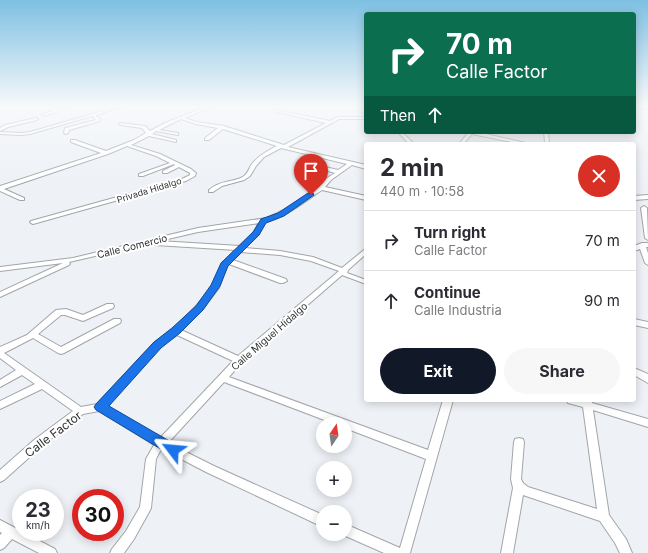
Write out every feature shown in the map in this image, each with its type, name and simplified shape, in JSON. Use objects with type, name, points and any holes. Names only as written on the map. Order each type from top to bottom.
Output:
[{"type":"street","points":[[0,133],[21,134],[34,132]]},
{"type":"street","points":[[0,188],[106,153],[152,132]]},
{"type":"street","points":[[164,132],[176,134]]},
{"type":"street","points":[[207,140],[216,132]]},
{"type":"street","points":[[239,132],[282,146],[364,167]]},
{"type":"street","points":[[211,191],[217,185],[238,181],[248,175],[265,152],[282,146],[310,132]]},
{"type":"street","points":[[148,134],[174,141]]},
{"type":"street","points":[[402,134],[410,142]]},
{"type":"street","points":[[463,142],[469,134]]},
{"type":"street","points":[[480,134],[518,142]]},
{"type":"street","points":[[73,141],[106,153]]},
{"type":"street","name":"Privada Hidalgo","points":[[33,222],[105,204],[122,197],[184,180],[192,176],[193,173],[189,170],[173,162],[127,144]]},
{"type":"street","points":[[141,175],[173,162]]},
{"type":"street","points":[[310,164],[338,172]]},
{"type":"street","name":"Calle Comercio","points":[[0,269],[73,260],[198,230],[263,221],[281,215],[321,188],[338,172],[350,164]]},
{"type":"street","points":[[165,172],[179,165]]},
{"type":"street","points":[[0,188],[22,199]]},
{"type":"street","points":[[321,188],[364,198]]},
{"type":"street","points":[[636,198],[648,198]]},
{"type":"street","points":[[644,208],[648,238]]},
{"type":"street","points":[[263,221],[256,234],[228,261],[221,270],[212,292],[199,308],[176,331],[157,345],[100,407],[161,444],[210,469],[316,518]]},
{"type":"street","points":[[147,242],[280,253],[313,259],[364,281]]},
{"type":"street","points":[[645,245],[648,263]]},
{"type":"street","name":"Calle Miguel Hidalgo","points":[[116,553],[130,535],[145,508],[151,459],[155,450],[239,360],[364,254]]},
{"type":"street","points":[[0,295],[73,260]]},
{"type":"street","points":[[228,261],[283,281]]},
{"type":"street","points":[[80,411],[0,353],[30,336],[59,312],[66,312],[83,318],[110,306]]},
{"type":"street","points":[[30,336],[38,337],[61,351],[117,321]]},
{"type":"street","points":[[636,322],[648,325]]},
{"type":"street","points":[[176,331],[239,360]]},
{"type":"street","points":[[0,384],[23,370]]},
{"type":"street","points":[[636,373],[646,376],[648,380]]},
{"type":"street","points":[[223,378],[431,456]]},
{"type":"street","points":[[0,405],[43,384]]},
{"type":"street","points":[[404,553],[447,402]]},
{"type":"street","points":[[626,553],[624,545],[604,516],[588,403],[648,423]]},
{"type":"street","name":"Calle Factor","points":[[0,477],[38,443],[80,411],[100,407]]},
{"type":"street","points":[[519,442],[516,483],[519,487],[526,491],[604,516]]},
{"type":"street","points":[[507,553],[519,487]]},
{"type":"street","points":[[0,544],[5,529],[51,553]]},
{"type":"street","points":[[352,533],[398,553]]},
{"type":"route","points":[[173,450],[100,407],[121,382],[157,345],[176,331],[199,308],[216,286],[224,265],[256,234],[263,221],[281,215],[311,195]]}]
